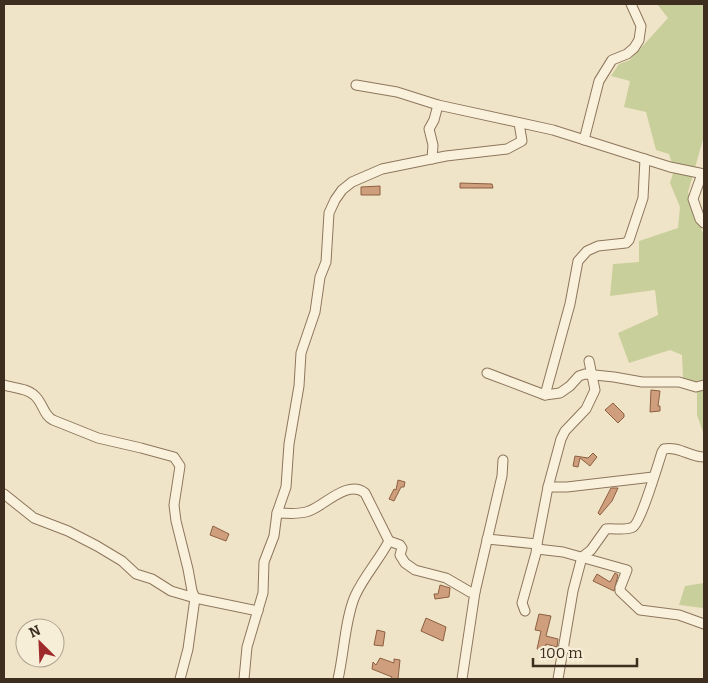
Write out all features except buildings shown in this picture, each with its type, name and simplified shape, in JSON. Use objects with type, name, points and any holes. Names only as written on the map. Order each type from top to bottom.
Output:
[{"type":"street","points":[[584,140],[599,80],[612,60],[627,54],[639,40],[641,26],[631,4]]},
{"type":"street","points":[[356,85],[397,92],[438,105],[552,130],[670,167],[703,174],[693,199],[700,219],[704,223]]},
{"type":"street","points":[[432,158],[433,145],[429,129],[434,120],[438,105]]},
{"type":"street","points":[[244,679],[246,653],[263,593],[264,562],[274,536],[278,513],[286,487],[289,444],[299,386],[302,353],[315,312],[320,277],[326,262],[330,213],[335,200],[342,190],[352,182],[382,169],[432,158],[507,148],[522,141],[519,123]]},
{"type":"street","points":[[545,395],[572,296],[578,261],[587,251],[598,246],[629,240],[644,198],[645,158]]},
{"type":"street","points":[[525,611],[522,603],[537,546],[548,486],[562,439],[586,409],[593,395],[595,385],[589,361]]},
{"type":"street","points":[[487,373],[545,395],[560,393],[579,376],[592,375],[642,382],[678,382],[696,388],[704,385]]},
{"type":"street","points":[[4,385],[27,390],[34,394],[40,401],[47,416],[53,420],[98,438],[174,457],[178,461],[180,466],[174,504],[176,521],[195,598],[188,649],[180,679]]},
{"type":"street","points":[[558,679],[573,591],[582,557],[591,550],[606,529],[635,526],[664,449],[674,449],[704,458]]},
{"type":"street","points":[[462,679],[475,592],[502,476],[503,460]]},
{"type":"street","points":[[548,486],[653,478]]},
{"type":"street","points":[[278,513],[302,514],[344,491],[357,489],[365,493],[389,541],[400,545],[402,548],[400,555],[409,567],[446,578],[470,592],[475,592]]},
{"type":"street","points":[[4,494],[34,518],[68,531],[111,554],[136,574],[152,579],[171,591],[258,611]]},
{"type":"street","points":[[487,539],[537,546],[627,570],[620,591],[636,608],[679,615],[704,624]]},
{"type":"street","points":[[338,679],[352,604],[365,578],[389,541]]},
{"type":"green space","points":[[657,4],[704,4],[704,136],[688,192],[704,236],[704,435],[697,415],[697,386],[683,378],[682,355],[670,350],[629,363],[618,333],[658,315],[655,290],[610,296],[613,264],[639,262],[639,241],[678,228],[680,207],[670,183],[674,170],[669,154],[656,150],[646,112],[624,107],[630,81],[611,76],[619,64],[630,60],[668,18]]},
{"type":"green space","points":[[704,583],[703,608],[679,605],[685,586]]}]
